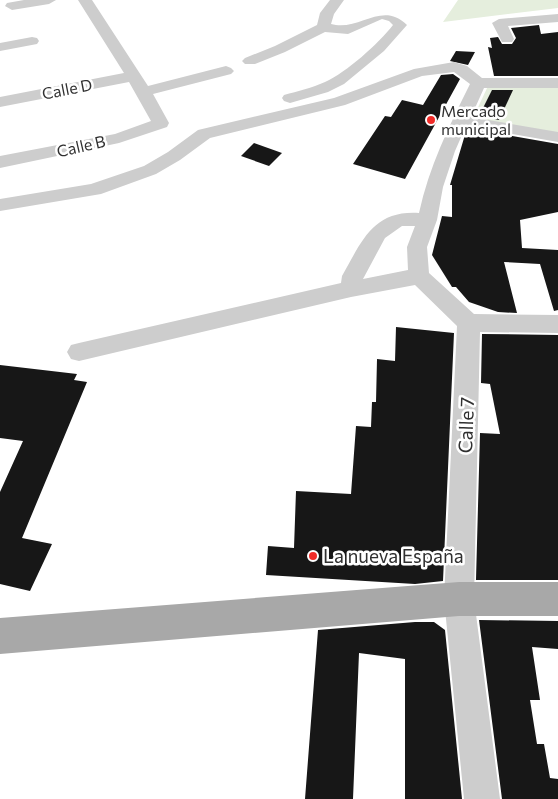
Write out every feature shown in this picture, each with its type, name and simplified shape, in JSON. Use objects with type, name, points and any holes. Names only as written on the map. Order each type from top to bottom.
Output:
[{"type":"main road","points":[[0,636],[459,599],[558,599]]},
{"type":"street","points":[[12,6],[49,0]]},
{"type":"street","points":[[85,0],[144,92],[226,71]]},
{"type":"street","points":[[324,27],[323,22],[327,13],[338,0]]},
{"type":"street","points":[[0,205],[94,190],[129,179],[174,156],[204,134],[238,115],[334,84],[377,49],[400,24],[390,16],[382,14],[346,30],[324,27],[280,49],[250,60]]},
{"type":"street","points":[[506,39],[499,23],[558,18]]},
{"type":"street","points":[[0,47],[32,40]]},
{"type":"street","points":[[204,134],[329,105],[372,91],[419,72],[434,69],[454,67],[462,69],[478,83],[558,83]]},
{"type":"street","name":"Calle D","points":[[0,102],[134,76]]},
{"type":"street","points":[[478,83],[446,151],[434,187],[428,220],[417,247],[419,276],[469,323],[558,324]]},
{"type":"street","name":"Calle B","points":[[0,162],[119,138],[161,123],[144,92]]},
{"type":"street","points":[[461,120],[558,137]]},
{"type":"street","points":[[351,289],[353,276],[377,234],[382,229],[397,219],[428,220]]},
{"type":"street","points":[[79,352],[351,289],[419,276]]},
{"type":"street","name":"Calle 7","points":[[469,323],[459,599],[482,799]]},
{"type":"green space","points":[[458,0],[558,0],[558,8],[443,22]]},
{"type":"green space","points":[[488,86],[558,86],[558,133],[473,118]]},
{"type":"building","points":[[539,25],[541,34],[558,32],[558,76],[494,76],[488,47],[492,48],[490,38],[498,37],[502,44],[512,44],[516,38],[511,28]]},
{"type":"building","points":[[456,51],[475,52],[468,65],[450,61]]},
{"type":"building","points":[[453,74],[460,79],[405,179],[353,164],[385,116],[391,117],[402,100],[423,105],[441,75]]},
{"type":"building","points":[[492,90],[513,90],[499,120],[479,116]]},
{"type":"building","points":[[467,128],[558,144],[558,212],[520,220],[522,248],[558,250],[558,310],[554,311],[540,264],[504,262],[517,313],[498,312],[469,302],[456,287],[452,287],[432,255],[442,216],[452,217],[452,185],[450,185]]},
{"type":"building","points":[[254,143],[282,153],[269,166],[241,156]]},
{"type":"building","points":[[396,327],[454,333],[443,581],[415,584],[266,575],[268,546],[294,548],[296,491],[351,494],[356,426],[371,427],[372,402],[376,402],[377,359],[395,361]]},
{"type":"building","points":[[482,334],[558,335],[558,580],[476,580],[480,433],[500,434],[490,384],[481,383]]},
{"type":"building","points":[[0,365],[77,374],[74,380],[87,382],[22,538],[52,544],[30,591],[0,584],[0,492],[23,441],[0,438]]},
{"type":"building","points":[[479,620],[558,621],[558,649],[532,647],[540,700],[530,700],[537,744],[544,744],[550,778],[558,779],[558,799],[502,799]]},
{"type":"building","points":[[434,622],[445,630],[462,799],[405,799],[405,659],[359,653],[353,799],[305,799],[318,630]]},
{"type":"place","name":"Mercado municipal","points":[[431,120]]},
{"type":"place","name":"La nueva España","points":[[313,556]]}]
